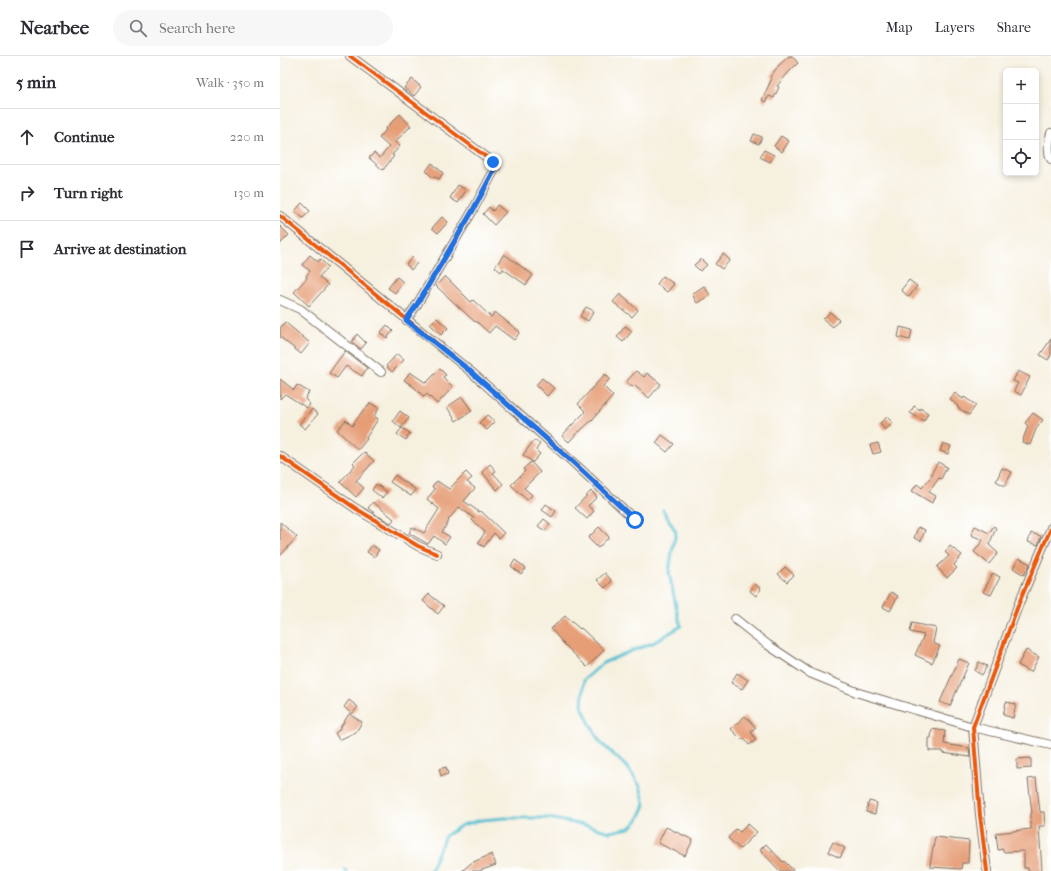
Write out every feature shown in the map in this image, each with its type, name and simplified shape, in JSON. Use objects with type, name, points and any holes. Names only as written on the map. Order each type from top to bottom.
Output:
[{"type":"street","points":[[350,56],[493,162],[496,167],[472,212],[416,306],[406,320]]},
{"type":"street","points":[[1051,133],[1048,153],[1051,159]]},
{"type":"street","points":[[280,216],[470,371],[576,465],[635,520]]},
{"type":"street","points":[[280,300],[300,309],[381,372]]},
{"type":"street","points":[[280,456],[355,508],[418,546],[437,554]]},
{"type":"street","points":[[987,871],[980,815],[973,726],[1019,603],[1051,528]]},
{"type":"street","points":[[735,619],[768,645],[810,672],[859,692],[973,726],[1051,745]]},
{"type":"building","points":[[789,56],[792,56],[798,63],[777,86],[779,87],[774,98],[769,96],[765,102],[762,100],[772,78],[770,77],[779,65]]},
{"type":"building","points":[[412,79],[421,87],[414,96],[404,88]]},
{"type":"building","points":[[400,114],[411,126],[395,142],[400,146],[392,155],[394,156],[383,170],[369,158],[374,153],[380,158],[389,147],[379,138],[386,130],[385,129]]},
{"type":"building","points":[[754,134],[762,137],[759,144],[751,141]]},
{"type":"building","points":[[781,136],[789,141],[782,152],[774,146]]},
{"type":"building","points":[[764,150],[774,155],[770,162],[760,157]]},
{"type":"building","points":[[432,163],[443,173],[439,179],[433,178],[426,171]]},
{"type":"building","points":[[458,185],[466,190],[458,203],[450,198]]},
{"type":"building","points":[[302,203],[310,211],[303,218],[295,211]]},
{"type":"building","points":[[497,205],[506,212],[494,225],[483,214],[489,207],[493,211]]},
{"type":"building","points":[[442,217],[448,222],[438,233],[432,228]]},
{"type":"building","points":[[280,226],[289,235],[280,244]]},
{"type":"building","points":[[504,254],[533,275],[526,285],[503,269],[501,272],[495,267]]},
{"type":"building","points":[[723,254],[730,260],[722,269],[715,264]]},
{"type":"building","points":[[310,255],[318,262],[320,259],[328,267],[319,277],[328,285],[309,306],[294,292],[307,278],[306,276],[310,271],[302,265]]},
{"type":"building","points":[[413,257],[418,262],[411,270],[406,264]]},
{"type":"building","points":[[701,259],[707,265],[700,271],[694,265]]},
{"type":"building","points":[[445,276],[471,302],[473,300],[491,317],[495,312],[520,332],[514,340],[495,326],[489,333],[436,286]]},
{"type":"building","points":[[663,276],[674,284],[667,292],[657,284]]},
{"type":"building","points":[[397,277],[403,282],[395,293],[388,288]]},
{"type":"building","points":[[909,280],[917,286],[909,297],[901,290]]},
{"type":"building","points":[[704,286],[710,295],[697,303],[692,294]]},
{"type":"building","points":[[620,294],[638,310],[632,317],[613,302]]},
{"type":"building","points":[[586,307],[594,311],[588,321],[580,316]]},
{"type":"building","points":[[830,312],[839,320],[833,327],[823,319]]},
{"type":"building","points":[[437,318],[448,328],[441,335],[430,324]]},
{"type":"building","points":[[285,322],[310,343],[301,354],[280,337],[280,328]]},
{"type":"building","points":[[387,325],[393,331],[387,338],[380,333]]},
{"type":"building","points":[[625,326],[632,331],[623,342],[617,337]]},
{"type":"building","points":[[900,327],[912,330],[910,340],[898,337]]},
{"type":"building","points":[[357,334],[366,343],[361,349],[352,342]]},
{"type":"building","points":[[1051,339],[1051,355],[1048,360],[1040,355]]},
{"type":"building","points":[[345,351],[367,368],[362,376],[346,366],[337,378],[329,373]]},
{"type":"building","points":[[397,354],[404,360],[392,372],[386,366]]},
{"type":"building","points":[[440,369],[446,375],[443,377],[453,387],[437,404],[427,394],[424,397],[404,380],[410,372],[426,383]]},
{"type":"building","points":[[636,371],[644,377],[647,373],[661,384],[649,398],[634,385],[632,387],[626,382]]},
{"type":"building","points":[[1018,371],[1030,377],[1021,395],[1014,391],[1018,383],[1013,381]]},
{"type":"building","points":[[605,374],[610,379],[603,386],[613,396],[593,419],[569,442],[562,436],[585,412],[578,404]]},
{"type":"building","points":[[542,378],[554,388],[547,396],[536,385]]},
{"type":"building","points":[[280,379],[294,390],[297,385],[309,392],[305,399],[310,404],[307,408],[285,394],[280,399]]},
{"type":"building","points":[[955,393],[963,399],[964,397],[976,405],[969,415],[957,407],[958,406],[950,399]]},
{"type":"building","points":[[462,397],[472,411],[456,421],[447,407]]},
{"type":"building","points":[[370,403],[379,408],[374,416],[378,419],[366,438],[367,439],[358,450],[337,430],[346,420],[352,426]]},
{"type":"building","points":[[914,406],[928,413],[924,421],[910,413]]},
{"type":"building","points":[[312,409],[318,414],[305,429],[299,424]]},
{"type":"building","points":[[400,411],[409,418],[401,428],[393,421]]},
{"type":"building","points":[[1033,413],[1043,420],[1036,429],[1030,445],[1022,442],[1028,426],[1025,423]]},
{"type":"building","points":[[487,415],[495,422],[487,430],[479,423]]},
{"type":"building","points":[[887,417],[893,423],[885,430],[880,423]]},
{"type":"building","points":[[402,428],[410,433],[406,440],[397,434]]},
{"type":"building","points":[[662,435],[674,444],[667,452],[656,443]]},
{"type":"building","points":[[534,440],[540,444],[536,450],[540,454],[533,462],[523,455]]},
{"type":"building","points":[[878,443],[881,452],[873,454],[870,445]]},
{"type":"building","points":[[943,443],[951,446],[948,454],[940,451]]},
{"type":"building","points":[[364,452],[374,461],[356,481],[364,488],[356,497],[340,482],[355,465],[353,463]]},
{"type":"building","points":[[531,462],[540,472],[524,488],[532,495],[527,500],[511,485],[525,471],[523,469]]},
{"type":"building","points":[[938,462],[947,467],[941,479],[939,478],[929,492],[936,496],[932,503],[912,491],[917,484],[922,488],[933,474],[931,474]]},
{"type":"building","points":[[490,464],[496,471],[493,473],[503,484],[497,490],[482,472]]},
{"type":"building","points":[[1002,468],[1012,472],[1005,486],[996,481]]},
{"type":"building","points":[[466,472],[472,478],[467,482],[475,488],[464,501],[479,512],[481,511],[504,533],[499,538],[494,533],[484,547],[478,543],[485,532],[472,520],[474,518],[459,507],[448,520],[449,521],[442,532],[450,537],[445,544],[434,536],[428,544],[409,533],[412,527],[424,533],[439,509],[427,499],[435,489],[432,487],[437,481],[449,489]]},
{"type":"building","points":[[395,475],[416,490],[411,496],[390,482]]},
{"type":"building","points":[[376,484],[387,492],[382,498],[372,490]]},
{"type":"building","points":[[591,491],[597,497],[588,506],[594,511],[587,519],[575,508]]},
{"type":"building","points":[[373,502],[394,519],[391,523],[378,516],[368,508]]},
{"type":"building","points":[[546,504],[556,511],[552,517],[542,510]]},
{"type":"building","points":[[544,519],[550,524],[545,531],[538,526]]},
{"type":"building","points":[[280,522],[297,537],[280,556]]},
{"type":"building","points":[[975,526],[989,533],[994,526],[996,528],[989,545],[998,553],[989,564],[974,552],[983,540],[971,535]]},
{"type":"building","points":[[599,527],[609,537],[598,548],[588,538]]},
{"type":"building","points":[[918,527],[925,530],[921,541],[914,538]]},
{"type":"building","points":[[1031,533],[1041,536],[1038,545],[1028,542]]},
{"type":"building","points":[[372,545],[379,550],[374,557],[367,552]]},
{"type":"building","points":[[950,546],[962,555],[954,565],[957,568],[947,578],[937,567],[949,556],[945,552]]},
{"type":"building","points":[[1019,558],[1030,564],[1024,575],[1013,568]]},
{"type":"building","points":[[515,560],[526,568],[521,574],[511,566]]},
{"type":"building","points":[[785,567],[794,575],[787,582],[778,574]]},
{"type":"building","points":[[605,573],[612,581],[605,588],[597,580]]},
{"type":"building","points":[[993,573],[1000,577],[991,595],[983,592]]},
{"type":"building","points":[[755,584],[761,589],[756,596],[750,591]]},
{"type":"building","points":[[891,592],[898,596],[890,611],[883,607]]},
{"type":"building","points":[[429,594],[444,606],[438,614],[423,601]]},
{"type":"building","points":[[565,616],[580,629],[581,628],[604,650],[587,667],[551,629]]},
{"type":"building","points":[[912,623],[936,628],[933,643],[940,646],[932,663],[915,655],[924,635],[910,632]]},
{"type":"building","points":[[1026,650],[1039,657],[1031,672],[1018,665]]},
{"type":"building","points":[[959,659],[969,663],[950,706],[940,702]]},
{"type":"building","points":[[979,662],[987,666],[982,675],[975,671]]},
{"type":"building","points":[[737,673],[748,680],[742,689],[731,683]]},
{"type":"building","points":[[349,700],[358,707],[352,714],[344,707]]},
{"type":"building","points":[[1006,702],[1016,704],[1013,718],[1003,715]]},
{"type":"building","points":[[349,714],[362,722],[356,732],[339,740],[335,733],[338,731]]},
{"type":"building","points":[[745,716],[756,728],[751,732],[756,740],[749,745],[744,738],[742,740],[731,729]]},
{"type":"building","points":[[932,729],[945,731],[944,744],[969,748],[970,757],[943,753],[943,751],[929,751],[929,738],[931,738]]},
{"type":"building","points":[[1031,758],[1031,768],[1017,769],[1017,759]]},
{"type":"building","points":[[446,767],[448,774],[441,776],[439,769]]},
{"type":"building","points":[[1036,778],[1040,812],[1044,812],[1045,826],[1039,826],[1042,871],[1028,871],[1028,868],[1024,868],[1024,851],[1003,852],[1003,849],[998,850],[996,833],[1031,829],[1032,813],[1028,779]]},
{"type":"building","points":[[869,801],[877,803],[875,814],[866,812]]},
{"type":"building","points":[[748,824],[757,832],[740,849],[728,838],[736,829],[740,832]]},
{"type":"building","points":[[666,827],[693,840],[685,856],[658,843]]},
{"type":"building","points":[[935,837],[969,841],[968,863],[962,863],[961,869],[930,867]]},
{"type":"building","points":[[833,842],[845,848],[840,858],[828,852]]},
{"type":"building","points":[[766,844],[794,871],[780,871],[760,850]]},
{"type":"building","points":[[492,854],[496,865],[479,871],[462,871],[471,863]]},
{"type":"waterway","points":[[430,871],[445,836],[462,825],[481,820],[504,818],[548,818],[589,826],[610,832],[630,828],[638,820],[645,805],[640,786],[628,768],[600,742],[589,722],[582,706],[584,680],[603,663],[653,643],[681,626],[669,573],[676,532],[663,510]]},
{"type":"cycle path","points":[[350,56],[493,162],[496,167],[472,212],[416,306],[406,320]]},
{"type":"cycle path","points":[[280,216],[470,371],[576,465],[635,520]]},
{"type":"cycle path","points":[[280,456],[355,508],[418,546],[437,554]]},
{"type":"cycle path","points":[[987,871],[980,815],[973,727],[1019,603],[1051,528]]},
{"type":"route","points":[[493,162],[496,167],[472,212],[416,306],[406,320],[470,371],[576,465],[635,520]]}]
